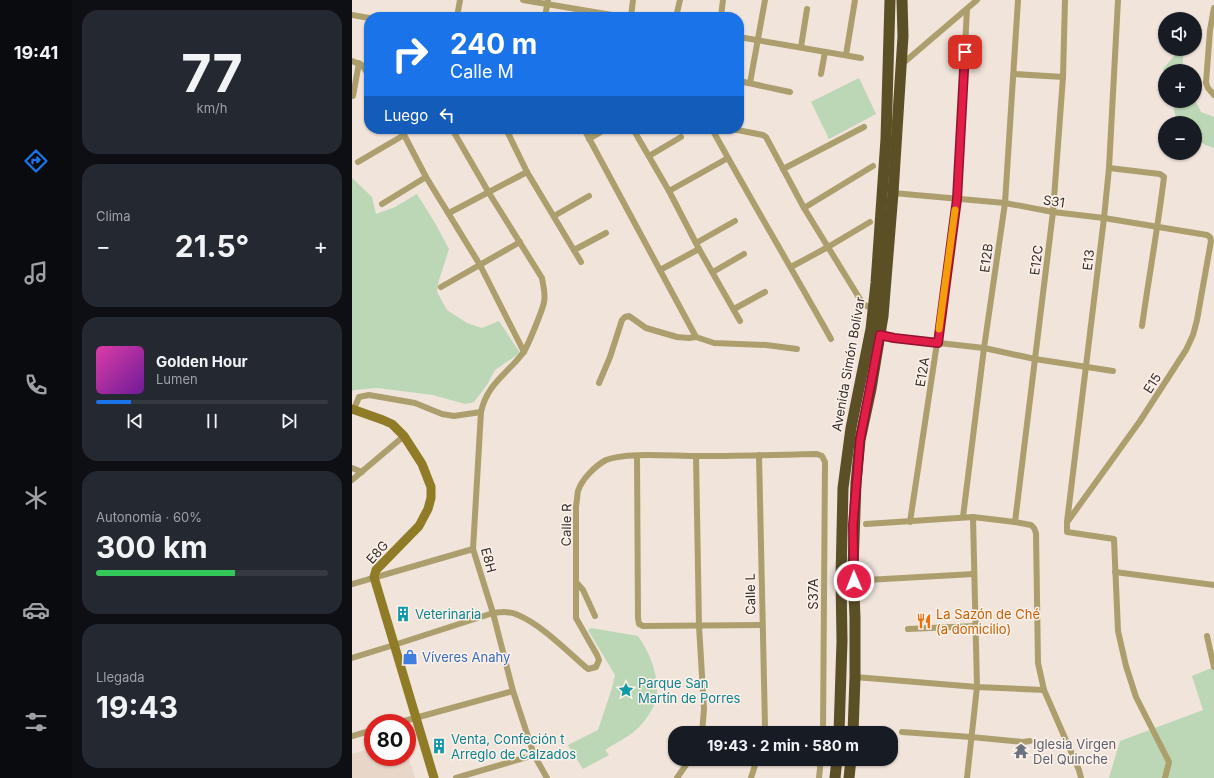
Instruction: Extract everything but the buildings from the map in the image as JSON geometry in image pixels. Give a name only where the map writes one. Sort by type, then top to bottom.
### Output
[{"type":"highway","name":"Avenida Simón Bolívar","points":[[839,726],[842,641],[841,578],[843,488],[851,428],[871,329],[873,309],[886,139],[890,0]]},
{"type":"highway","name":"Avenida Simón Bolívar","points":[[852,726],[855,677],[853,525],[860,440],[880,335],[890,242],[901,65],[902,0]]},
{"type":"highway","points":[[835,778],[836,766]]},
{"type":"highway","points":[[849,778],[850,766]]},
{"type":"street","points":[[458,12],[460,0]]},
{"type":"street","points":[[523,0],[548,2],[599,12]]},
{"type":"street","points":[[632,12],[633,0]]},
{"type":"street","points":[[677,12],[680,0]]},
{"type":"street","points":[[722,12],[723,0]]},
{"type":"street","points":[[750,83],[765,0]]},
{"type":"street","points":[[846,55],[855,0]]},
{"type":"street","points":[[901,65],[977,0]]},
{"type":"street","name":"E12B","points":[[963,517],[984,348],[1005,203],[1018,0]]},
{"type":"street","name":"E12C","points":[[1015,522],[1053,212],[1063,76],[1066,0]]},
{"type":"street","name":"E13","points":[[1067,522],[1109,168],[1118,0]]},
{"type":"street","points":[[546,12],[548,2]]},
{"type":"street","points":[[801,47],[808,8]]},
{"type":"street","points":[[1214,8],[1210,30],[1206,83],[1214,96]]},
{"type":"street","name":"E12A","points":[[910,522],[938,343],[957,199],[967,9]]},
{"type":"street","points":[[352,15],[364,17]]},
{"type":"street","points":[[744,38],[862,58]]},
{"type":"street","points":[[822,74],[825,52]]},
{"type":"street","points":[[357,63],[364,71]]},
{"type":"street","points":[[353,96],[357,63]]},
{"type":"street","points":[[1014,74],[1063,76]]},
{"type":"street","points":[[744,82],[790,92]]},
{"type":"street","points":[[784,169],[864,127]]},
{"type":"street","points":[[744,131],[766,137],[804,208],[862,304],[873,309]]},
{"type":"street","points":[[358,162],[399,134]]},
{"type":"street","points":[[403,134],[426,177],[480,265],[524,352]]},
{"type":"street","points":[[455,134],[489,193],[542,278],[544,302],[524,352]]},
{"type":"street","points":[[508,134],[527,172],[582,262]]},
{"type":"street","points":[[586,134],[696,337]]},
{"type":"street","points":[[589,139],[598,134]]},
{"type":"street","points":[[636,134],[740,321]]},
{"type":"street","points":[[715,134],[831,339]]},
{"type":"street","points":[[649,156],[681,137]]},
{"type":"street","points":[[669,191],[728,158]]},
{"type":"street","points":[[804,208],[874,166]]},
{"type":"street","points":[[1109,168],[1160,174],[1164,177],[1158,227],[1142,326]]},
{"type":"street","points":[[449,213],[527,172]]},
{"type":"street","points":[[382,204],[426,177]]},
{"type":"street","name":"S31","points":[[893,193],[1005,203],[1053,212],[1104,218],[1207,234],[1210,237]]},
{"type":"street","points":[[554,216],[589,196]]},
{"type":"street","points":[[660,270],[735,222]]},
{"type":"street","points":[[791,267],[870,222]]},
{"type":"street","points":[[574,250],[606,233]]},
{"type":"street","name":"E15","points":[[1067,522],[1140,421],[1186,350],[1193,335],[1197,320],[1211,241],[1210,237]]},
{"type":"street","points":[[441,287],[520,242]]},
{"type":"street","points":[[713,272],[744,254]]},
{"type":"street","points":[[734,309],[765,292]]},
{"type":"street","points":[[600,383],[622,320],[625,316],[628,316],[646,328],[677,337],[696,337],[714,343],[766,345],[797,349]]},
{"type":"street","points":[[880,335],[894,338],[984,348],[1035,359],[1113,371]]},
{"type":"street","name":"E8H","points":[[524,352],[489,390],[481,412],[473,549],[493,613],[513,691],[534,755],[547,778]]},
{"type":"street","points":[[353,409],[359,397],[369,395],[415,403],[442,414],[454,416],[481,412]]},
{"type":"street","name":"E8G","points":[[353,409],[392,424],[404,436],[422,464],[431,487],[431,498],[428,509],[419,526],[376,570],[374,578],[415,714]]},
{"type":"street","points":[[352,480],[404,436]]},
{"type":"street","name":"Calle R","points":[[493,613],[505,611],[518,615],[551,637],[588,669],[592,669],[596,667],[599,660],[576,618],[576,506],[579,490],[588,474],[598,465],[607,460],[620,457],[817,454],[822,456]]},
{"type":"street","name":"Calle L","points":[[759,455],[765,726]]},
{"type":"street","points":[[637,456],[639,624],[643,626],[762,625]]},
{"type":"street","points":[[696,456],[699,626],[704,709],[703,726]]},
{"type":"street","name":"S37A","points":[[822,456],[825,462],[823,726]]},
{"type":"street","points":[[352,468],[362,472]]},
{"type":"street","points":[[866,524],[973,517],[1015,522],[1031,525],[1034,528],[1036,533],[1038,663],[1044,690],[1079,770],[1081,778]]},
{"type":"street","points":[[967,778],[977,687],[973,517]]},
{"type":"street","points":[[1067,522],[1067,532],[1114,539],[1118,632],[1126,666],[1136,697],[1169,762],[1166,778]]},
{"type":"street","points":[[352,584],[473,549]]},
{"type":"street","points":[[1115,572],[1214,586]]},
{"type":"street","points":[[866,580],[974,574]]},
{"type":"street","points":[[576,582],[583,590],[595,616]]},
{"type":"street","points":[[352,658],[493,613]]},
{"type":"street","points":[[908,629],[975,626]]},
{"type":"street","points":[[1207,636],[1214,667]]},
{"type":"street","points":[[855,677],[977,687],[1044,690]]},
{"type":"street","points":[[416,717],[513,691]]},
{"type":"street","name":"E8G","points":[[416,717],[434,778]]},
{"type":"street","points":[[902,732],[1022,742],[1030,741]]},
{"type":"street","points":[[352,736],[364,733]]},
{"type":"street","points":[[456,778],[534,755]]},
{"type":"street","points":[[677,778],[685,766]]},
{"type":"street","points":[[752,776],[755,766]]},
{"type":"street","points":[[819,778],[820,766]]},
{"type":"shaded area","points":[[364,751],[364,766],[411,766],[415,778],[352,778],[352,754]]},
{"type":"green space","points":[[1174,56],[1183,56],[1183,64],[1167,64]]},
{"type":"green space","points":[[859,78],[876,114],[829,139],[811,102]]},
{"type":"green space","points":[[1174,108],[1199,108],[1201,112],[1214,117],[1214,148],[1202,142],[1202,116],[1176,116]]},
{"type":"green space","points":[[352,178],[372,197],[376,214],[395,207],[417,194],[449,249],[439,280],[437,292],[447,310],[467,323],[482,328],[499,321],[520,353],[495,370],[487,385],[474,402],[465,404],[433,395],[377,388],[352,391]]},
{"type":"green space","points":[[591,628],[638,636],[646,649],[655,671],[657,694],[655,703],[639,727],[629,736],[605,750],[609,755],[583,769],[568,745],[598,730],[615,675],[588,630]]},
{"type":"green space","points":[[1214,667],[1214,778],[1109,778],[1120,741],[1203,710],[1192,676]]},
{"type":"slow traffic","points":[[939,329],[955,210]]},
{"type":"place","name":"Veterinaria","points":[[403,614]]},
{"type":"place","name":"La Sazón de Ché (a domicilio)","points":[[924,621]]},
{"type":"place","name":"Víveres Anahy","points":[[410,657]]},
{"type":"place","name":"Parque San Martín de Porres","points":[[626,690]]},
{"type":"place","name":"Venta, Confeción t Arreglo de Calzados","points":[[439,746]]},
{"type":"place","name":"Iglesia Virgen Del Quinche","points":[[1021,751]]},
{"type":"route","points":[[854,581],[853,525],[860,440],[871,389],[880,335],[938,343],[957,199],[965,52]]}]
